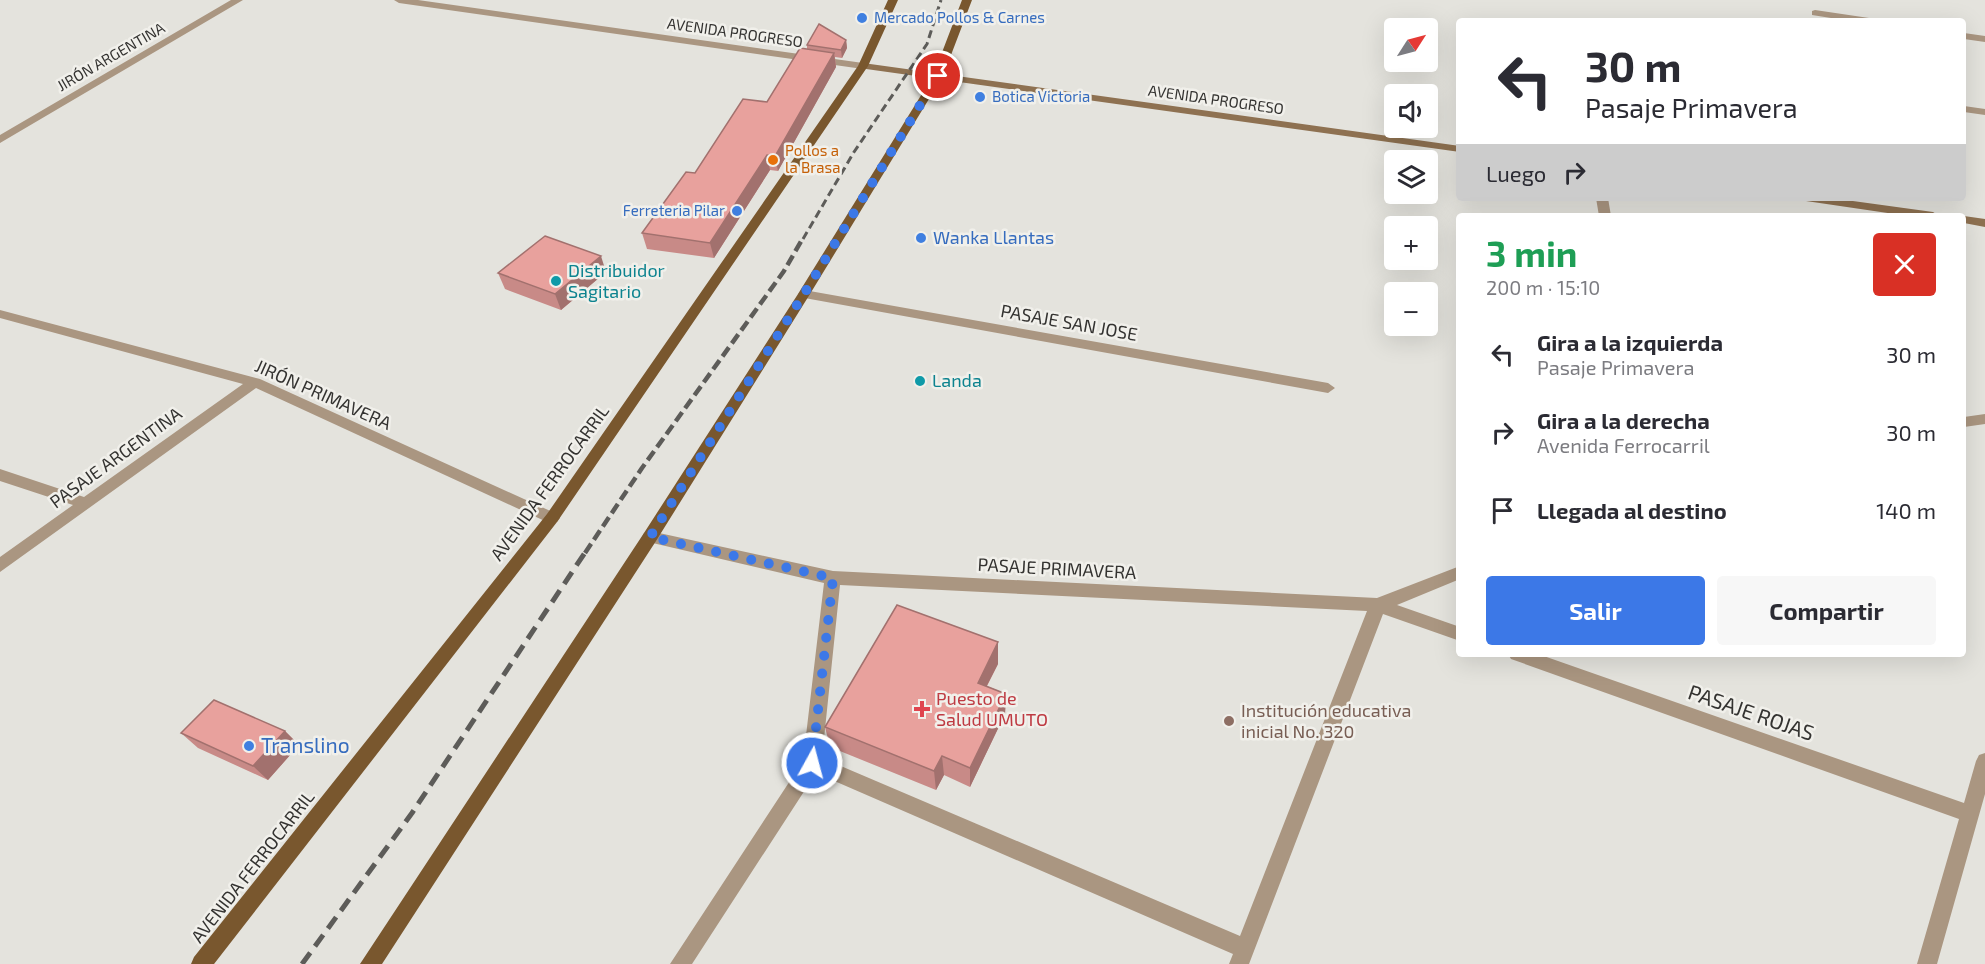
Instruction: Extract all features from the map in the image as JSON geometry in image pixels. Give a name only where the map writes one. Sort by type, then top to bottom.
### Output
[{"type":"main road","name":"AVENIDA FERROCARRIL","points":[[201,964],[552,518],[862,66],[893,0]]},
{"type":"main road","points":[[370,964],[650,537],[804,294],[938,76],[967,0]]},
{"type":"street","name":"JIRÓN ARGENTINA","points":[[0,140],[238,0]]},
{"type":"street","name":"AVENIDA PROGRESO","points":[[399,0],[1456,148]]},
{"type":"street","points":[[1815,13],[1849,18]]},
{"type":"street","points":[[1966,36],[1985,39]]},
{"type":"street","points":[[1966,109],[1985,112]]},
{"type":"street","points":[[1827,201],[1912,213]]},
{"type":"street","points":[[1966,220],[1985,223]]},
{"type":"street","name":"PASAJE SAN JOSE","points":[[804,294],[1328,388]]},
{"type":"street","name":"JIRÓN PRIMAVERA","points":[[0,314],[255,382],[552,518]]},
{"type":"street","name":"PASAJE ARGENTINA","points":[[0,566],[255,382]]},
{"type":"street","points":[[1966,422],[1985,419]]},
{"type":"street","points":[[0,475],[87,504]]},
{"type":"street","name":"PASAJE PRIMAVERA","points":[[650,537],[833,578],[1378,605],[1456,574]]},
{"type":"street","points":[[680,964],[812,763],[833,578]]},
{"type":"street","points":[[812,763],[1242,956],[1378,605],[1456,633]]},
{"type":"street","name":"PASAJE ROJAS","points":[[1525,657],[1970,814]]},
{"type":"street","points":[[1927,964],[1985,761]]},
{"type":"building","points":[[819,24],[846,40],[841,50],[807,45]]},
{"type":"building","points":[[800,48],[834,53],[775,156],[767,155],[710,243],[642,233],[686,172],[695,173],[743,99],[767,102]]},
{"type":"building","points":[[545,236],[601,256],[555,294],[498,273]]},
{"type":"building","name":"Puesto de Salud UMUTO","points":[[897,605],[998,642],[978,683],[1006,694],[970,768],[942,756],[934,771],[825,727]]},
{"type":"building","points":[[214,700],[285,731],[253,766],[181,733]]},
{"type":"railway","points":[[803,239],[854,152],[927,44],[941,0]]},
{"type":"railway","points":[[585,553],[642,468],[784,271],[803,238]]},
{"type":"railway","points":[[302,964],[412,813],[586,551]]},
{"type":"place","name":"Mercado Pollos & Carnes","points":[[862,18]]},
{"type":"place","name":"Botica Victoria","points":[[980,97]]},
{"type":"place","name":"Pollos a la Brasa","points":[[773,160]]},
{"type":"place","name":"Ferreteria Pilar","points":[[737,211]]},
{"type":"place","name":"Wanka Llantas","points":[[921,238]]},
{"type":"place","name":"Distribuidor Sagitario","points":[[556,281]]},
{"type":"place","name":"Landa","points":[[920,381]]},
{"type":"place","name":"Puesto de Salud UMUTO","points":[[922,709]]},
{"type":"place","name":"Institución educativa inicial No. 320","points":[[1229,721]]},
{"type":"place","name":"Translino","points":[[249,746]]},
{"type":"route","points":[[812,763],[833,578],[650,537],[804,294],[938,76]]}]
